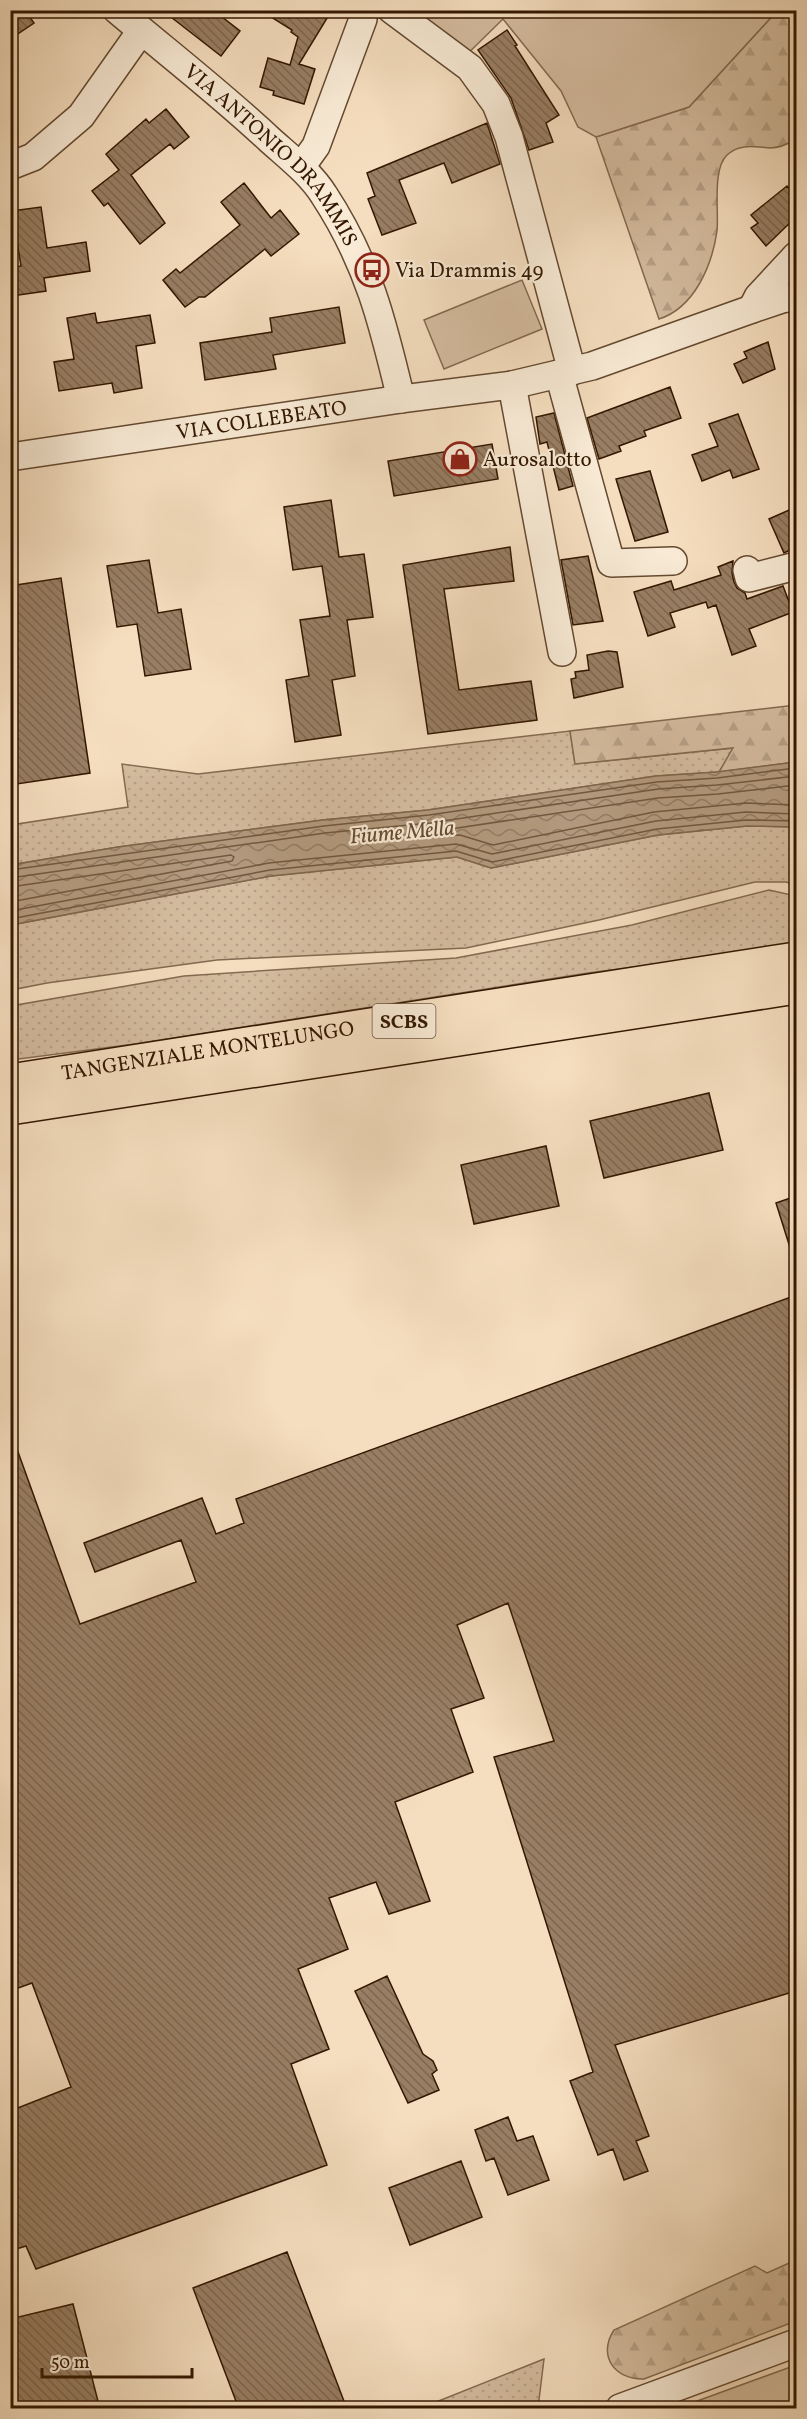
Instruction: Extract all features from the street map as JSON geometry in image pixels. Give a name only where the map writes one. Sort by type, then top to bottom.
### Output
[{"type":"highway","name":"TANGENZIALE MONTELUNGO","points":[[10,1081],[796,959]]},
{"type":"highway","name":"TANGENZIALE MONTELUNGO","points":[[10,1108],[796,987]]},
{"type":"street","name":"VIA ANTONIO DRAMMIS","points":[[117,10],[244,115],[301,167],[323,193],[347,234],[370,282],[383,324],[400,399]]},
{"type":"street","points":[[301,167],[316,146],[363,19],[362,10]]},
{"type":"street","points":[[392,10],[470,68],[496,104],[509,137],[542,262],[611,563],[673,561]]},
{"type":"street","points":[[10,166],[33,157],[81,116],[141,31]]},
{"type":"street","points":[[752,309],[758,297],[796,256]]},
{"type":"street","name":"VIA COLLEBEATO","points":[[10,457],[400,399],[512,385],[614,359],[752,309],[793,299]]},
{"type":"street","points":[[512,385],[562,652]]},
{"type":"street","points":[[747,570],[750,578],[796,566]]},
{"type":"street","points":[[620,2409],[796,2343]]},
{"type":"green space","points":[[390,11],[777,11],[689,107],[596,137],[578,127],[561,91],[503,19],[454,67]]},
{"type":"green space","points":[[777,11],[796,11],[796,139],[777,147],[742,147],[727,155],[719,170],[717,231],[706,271],[682,306],[659,319],[596,137],[689,107]]},
{"type":"green space","points":[[522,280],[542,329],[444,369],[424,320]]},
{"type":"green space","points":[[796,705],[796,762],[719,772],[733,748],[575,764],[570,731]]},
{"type":"green space","points":[[570,731],[575,764],[734,748],[719,772],[656,776],[428,810],[323,820],[118,847],[11,865],[11,825],[128,807],[122,764],[198,774]]},
{"type":"green space","points":[[747,826],[796,827],[796,885],[786,882],[755,882],[599,920],[466,948],[217,960],[11,990],[11,925],[271,876],[457,857],[491,868],[658,835]]},
{"type":"green space","points":[[769,890],[796,896],[796,946],[588,973],[135,1044],[11,1060],[11,1006],[184,976],[456,958],[632,925]]},
{"type":"green space","points":[[796,2260],[796,2321],[644,2379],[625,2375],[612,2365],[607,2349],[614,2330],[755,2266],[767,2273]]},
{"type":"green space","points":[[544,2359],[538,2408],[421,2408]]},
{"type":"green space","points":[[796,2365],[796,2408],[678,2408]]},
{"type":"water","name":"Fiume Mella","points":[[796,762],[796,827],[747,826],[658,835],[491,868],[457,857],[271,876],[11,925],[11,865],[118,847],[323,820],[428,810],[656,776],[716,772]]},
{"type":"building","points":[[10,10],[25,10],[34,23],[10,39]]},
{"type":"building","points":[[162,10],[213,10],[240,31],[221,56]]},
{"type":"building","points":[[260,10],[332,10],[299,64],[315,69],[304,104],[273,95],[274,91],[260,87],[268,58],[290,65],[298,37],[291,32],[292,30]]},
{"type":"building","points":[[507,30],[559,115],[546,123],[553,142],[529,150],[511,98],[478,50]]},
{"type":"building","points":[[166,109],[189,137],[174,149],[170,144],[131,175],[165,223],[140,244],[108,203],[104,206],[92,191],[119,170],[106,154],[146,119],[149,123]]},
{"type":"building","points":[[487,123],[500,164],[452,183],[444,163],[399,180],[416,223],[382,235],[368,199],[375,196],[367,173]]},
{"type":"building","points":[[244,183],[271,218],[280,210],[299,234],[271,256],[265,249],[205,297],[199,297],[185,307],[163,280],[176,269],[180,273],[240,225],[221,202]]},
{"type":"building","points":[[787,186],[796,197],[796,217],[766,246],[751,228],[758,223],[751,215]]},
{"type":"building","points":[[41,207],[47,248],[86,242],[90,271],[44,278],[46,291],[12,296],[10,268],[21,266],[12,211]]},
{"type":"building","points":[[339,307],[345,343],[273,355],[276,369],[205,380],[200,343],[272,332],[270,318]]},
{"type":"building","points":[[95,313],[97,323],[150,315],[155,343],[136,346],[142,388],[114,393],[112,383],[59,391],[54,362],[74,359],[67,318]]},
{"type":"building","points":[[768,342],[775,369],[743,383],[734,364],[747,358],[744,352]]},
{"type":"building","points":[[670,387],[681,418],[644,431],[646,436],[619,446],[621,451],[599,459],[587,418]]},
{"type":"building","points":[[554,413],[573,486],[559,490],[547,442],[540,444],[536,417]]},
{"type":"building","points":[[738,414],[759,469],[733,478],[730,470],[702,481],[692,455],[718,446],[709,424]]},
{"type":"building","points":[[492,444],[498,479],[394,496],[388,461]]},
{"type":"building","points":[[650,471],[668,532],[635,541],[616,479]]},
{"type":"building","points":[[331,500],[339,557],[364,554],[373,617],[347,620],[355,676],[332,680],[341,735],[295,742],[286,680],[309,676],[300,620],[330,616],[322,566],[293,570],[284,507]]},
{"type":"building","points":[[796,507],[796,547],[784,553],[769,519]]},
{"type":"building","points":[[510,547],[514,581],[444,589],[459,690],[531,681],[537,720],[428,734],[403,565]]},
{"type":"building","points":[[588,556],[603,621],[573,625],[561,560]]},
{"type":"building","points":[[149,560],[158,613],[181,609],[191,669],[145,676],[137,624],[117,627],[107,566]]},
{"type":"building","points":[[733,561],[734,582],[737,588],[745,593],[747,599],[783,586],[793,612],[749,629],[756,646],[732,655],[716,605],[708,608],[706,602],[670,613],[675,627],[648,636],[634,592],[671,581],[674,590],[721,575],[718,567]]},
{"type":"building","points":[[61,578],[90,773],[10,785],[10,586]]},
{"type":"building","points":[[608,651],[617,652],[623,687],[574,698],[571,679],[576,678],[575,672],[589,670],[587,655]]},
{"type":"building","points":[[709,1093],[723,1150],[604,1178],[590,1121]]},
{"type":"building","points":[[546,1146],[559,1206],[474,1224],[461,1165]]},
{"type":"building","points":[[796,1196],[796,1256],[793,1257],[776,1203]]},
{"type":"building","points":[[791,1297],[796,1313],[796,1991],[615,2045],[649,2136],[636,2141],[648,2171],[624,2180],[613,2149],[598,2155],[570,2081],[593,2072],[494,1757],[554,1741],[508,1603],[457,1625],[484,1698],[451,1709],[473,1772],[395,1802],[430,1901],[389,1914],[376,1882],[329,1898],[348,1949],[298,1969],[329,2049],[291,2064],[327,2165],[36,2269],[26,2246],[10,2251],[10,2111],[71,2087],[32,1983],[10,1991],[10,1438],[13,1438],[80,1624],[196,1582],[181,1540],[95,1572],[84,1543],[202,1498],[216,1534],[244,1523],[236,1499]]},
{"type":"building","points":[[387,1976],[423,2054],[433,2061],[437,2070],[432,2074],[439,2090],[408,2103],[355,1991]]},
{"type":"building","points":[[508,2117],[517,2141],[533,2136],[549,2180],[508,2195],[494,2158],[486,2161],[475,2130]]},
{"type":"building","points":[[461,2161],[482,2217],[410,2245],[389,2188]]},
{"type":"building","points":[[287,2252],[347,2409],[239,2409],[193,2288]]},
{"type":"building","points":[[73,2304],[100,2409],[10,2409],[10,2319]]},
{"type":"place","name":"Via Drammis 49","points":[[372,270]]},
{"type":"place","name":"Aurosalotto","points":[[460,459]]}]
